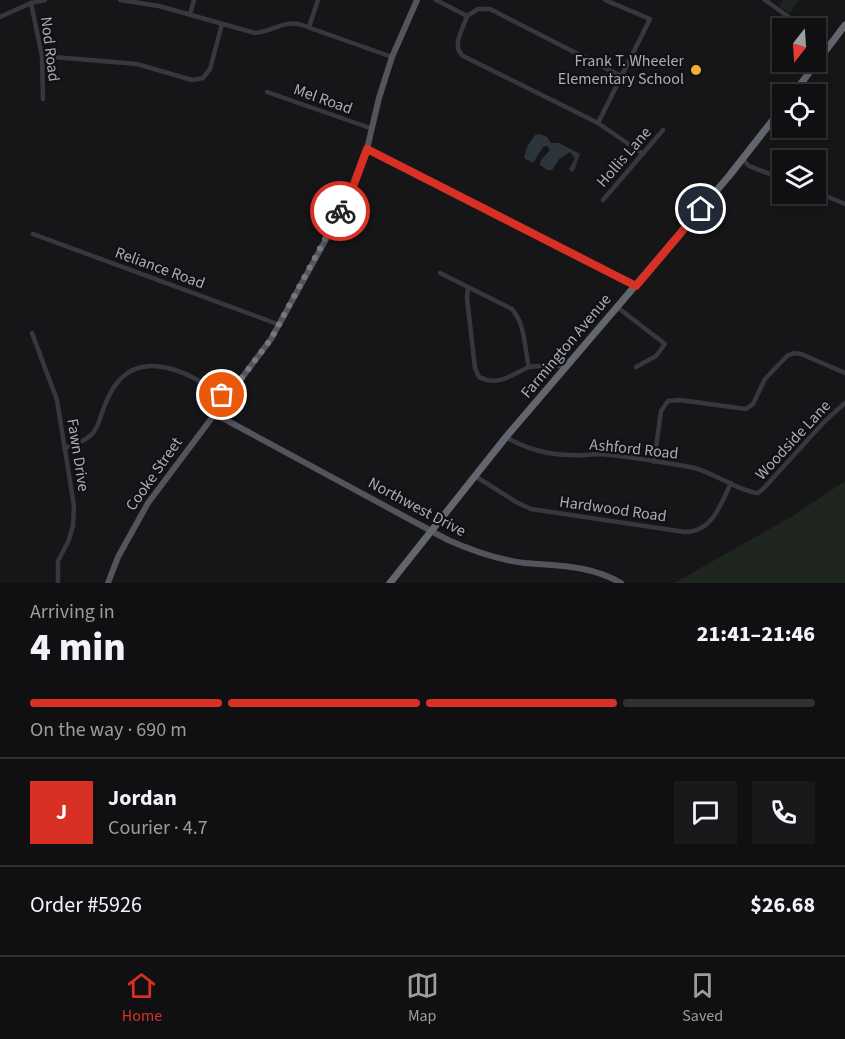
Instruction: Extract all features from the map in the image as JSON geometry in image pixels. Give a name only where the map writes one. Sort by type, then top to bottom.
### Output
[{"type":"highway","points":[[801,84],[845,25]]},
{"type":"highway","name":"Farmington Avenue","points":[[390,583],[506,437],[743,160],[772,122]]},
{"type":"main road","name":"Cooke Street","points":[[108,583],[126,541],[148,503],[258,357],[279,325],[349,194],[367,149],[370,128],[392,57],[417,0]]},
{"type":"main road","name":"Northwest Drive","points":[[215,414],[456,544],[491,556],[524,563],[584,568],[621,583]]},
{"type":"street","points":[[0,17],[31,3],[45,0]]},
{"type":"street","points":[[120,0],[133,0],[259,33],[293,23],[392,57]]},
{"type":"street","points":[[190,14],[194,0]]},
{"type":"street","points":[[309,27],[318,0]]},
{"type":"street","points":[[436,0],[468,16]]},
{"type":"street","points":[[598,123],[650,19],[605,0]]},
{"type":"street","points":[[765,0],[790,18]]},
{"type":"street","name":"Nod Road","points":[[31,3],[42,56],[44,99]]},
{"type":"street","points":[[621,76],[490,9],[478,9],[468,16],[457,44],[459,52],[464,56],[598,123],[643,154]]},
{"type":"street","points":[[42,56],[136,64],[192,80],[203,78],[210,69],[222,24]]},
{"type":"street","name":"Mel Road","points":[[267,92],[370,128]]},
{"type":"street","name":"Hollis Lane","points":[[603,200],[663,130]]},
{"type":"street","points":[[367,149],[636,286]]},
{"type":"street","points":[[743,160],[749,166],[772,175]]},
{"type":"street","points":[[826,196],[845,204]]},
{"type":"street","name":"Reliance Road","points":[[33,234],[279,325]]},
{"type":"street","points":[[441,273],[512,309],[519,318],[529,367]]},
{"type":"street","points":[[468,287],[472,345],[475,368],[479,377],[489,382],[500,381],[529,367],[549,365],[566,367]]},
{"type":"street","points":[[617,307],[665,344],[656,356],[636,367]]},
{"type":"street","name":"Fawn Drive","points":[[32,333],[57,400],[74,506],[73,526],[58,561],[58,583]]},
{"type":"street","points":[[654,462],[661,411],[669,401],[680,400],[746,409],[753,404],[765,379],[787,356],[794,353],[845,373]]},
{"type":"street","points":[[64,448],[84,442],[94,433],[111,392],[132,370],[154,365],[194,377],[226,399]]},
{"type":"street","name":"Woodside Lane","points":[[758,493],[825,421],[845,403]]},
{"type":"street","name":"Ashford Road","points":[[506,437],[522,446],[555,454],[573,456],[598,454],[699,469],[758,493]]},
{"type":"street","name":"Hardwood Road","points":[[475,476],[523,506],[539,511],[685,532],[701,529],[710,522],[731,483]]},
{"type":"shaded area","points":[[783,0],[799,0],[790,13],[779,6]]},
{"type":"shaded area","points":[[540,134],[547,137],[551,143],[559,143],[580,154],[574,171],[569,169],[575,159],[570,152],[559,159],[552,170],[547,170],[540,165],[541,160],[550,150],[547,146],[543,147],[533,163],[524,158],[527,147],[535,135]]},
{"type":"shaded area","points":[[845,481],[845,583],[674,583],[791,517]]},
{"type":"way so far","points":[[222,395],[226,399],[271,339],[340,211]]},
{"type":"place","name":"Frank T. Wheeler Elementary School","points":[[696,70]]},
{"type":"route","points":[[340,211],[354,184],[367,149],[636,286],[701,209]]}]
